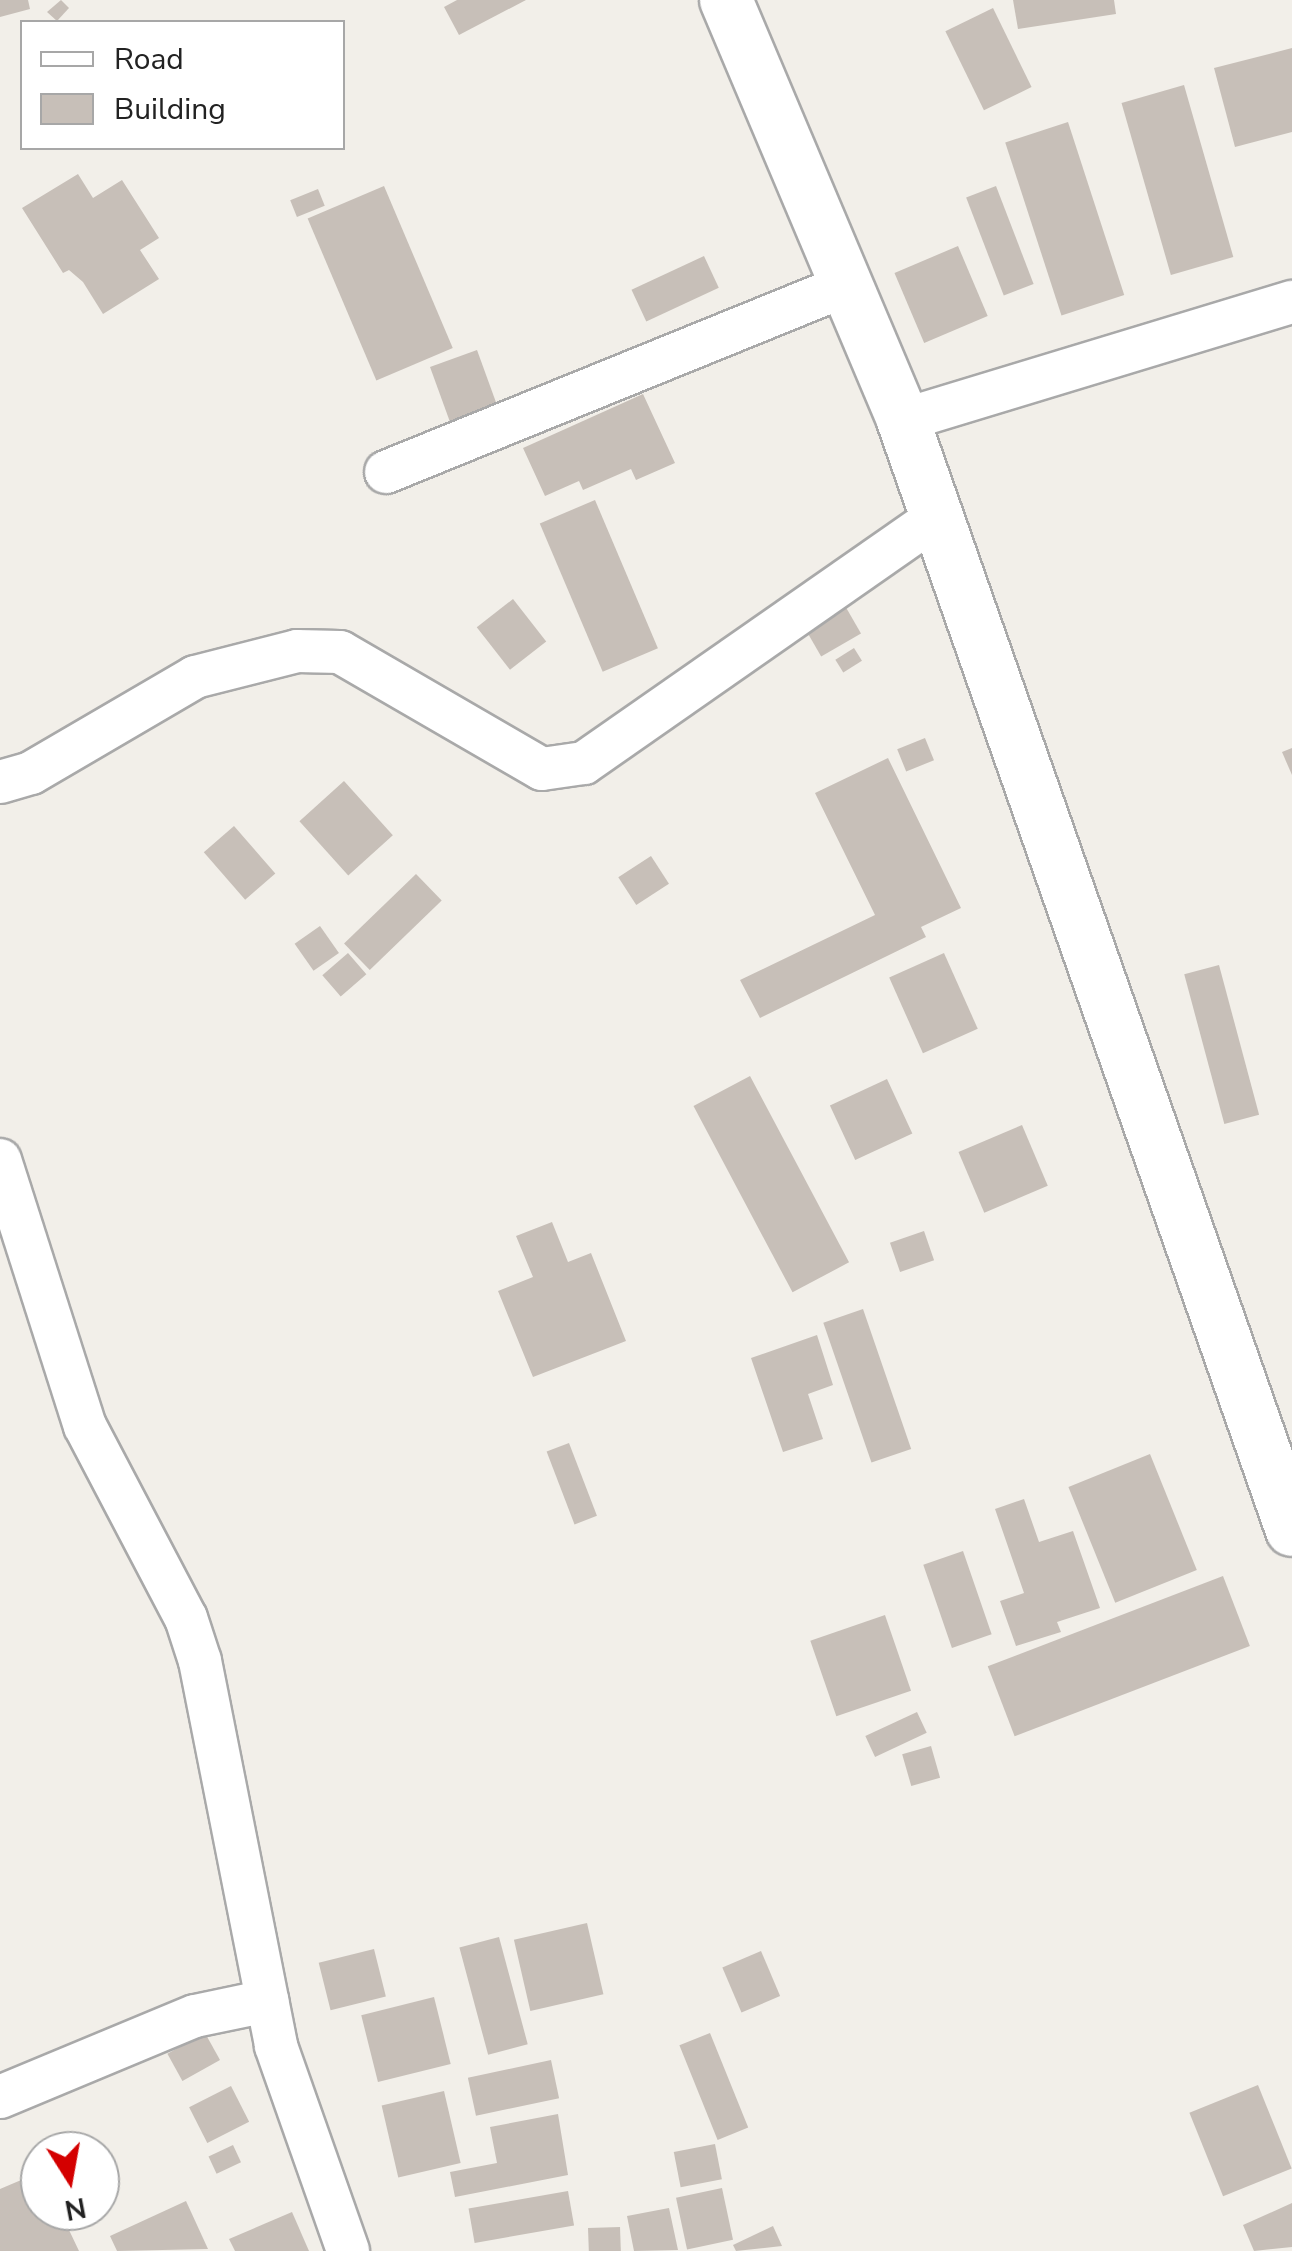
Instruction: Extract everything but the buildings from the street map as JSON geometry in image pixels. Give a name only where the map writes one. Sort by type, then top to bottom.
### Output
[{"type":"street","points":[[726,0],[903,420],[1292,1530]]},
{"type":"street","points":[[386,472],[846,286]]},
{"type":"street","points":[[903,420],[1292,302]]},
{"type":"street","points":[[0,782],[31,773],[195,676],[297,651],[340,652],[542,769],[584,763],[935,518]]},
{"type":"street","points":[[0,1160],[84,1426],[186,1618],[200,1662],[276,2046],[348,2251]]},
{"type":"street","points":[[0,2097],[196,2016],[267,2001]]}]
